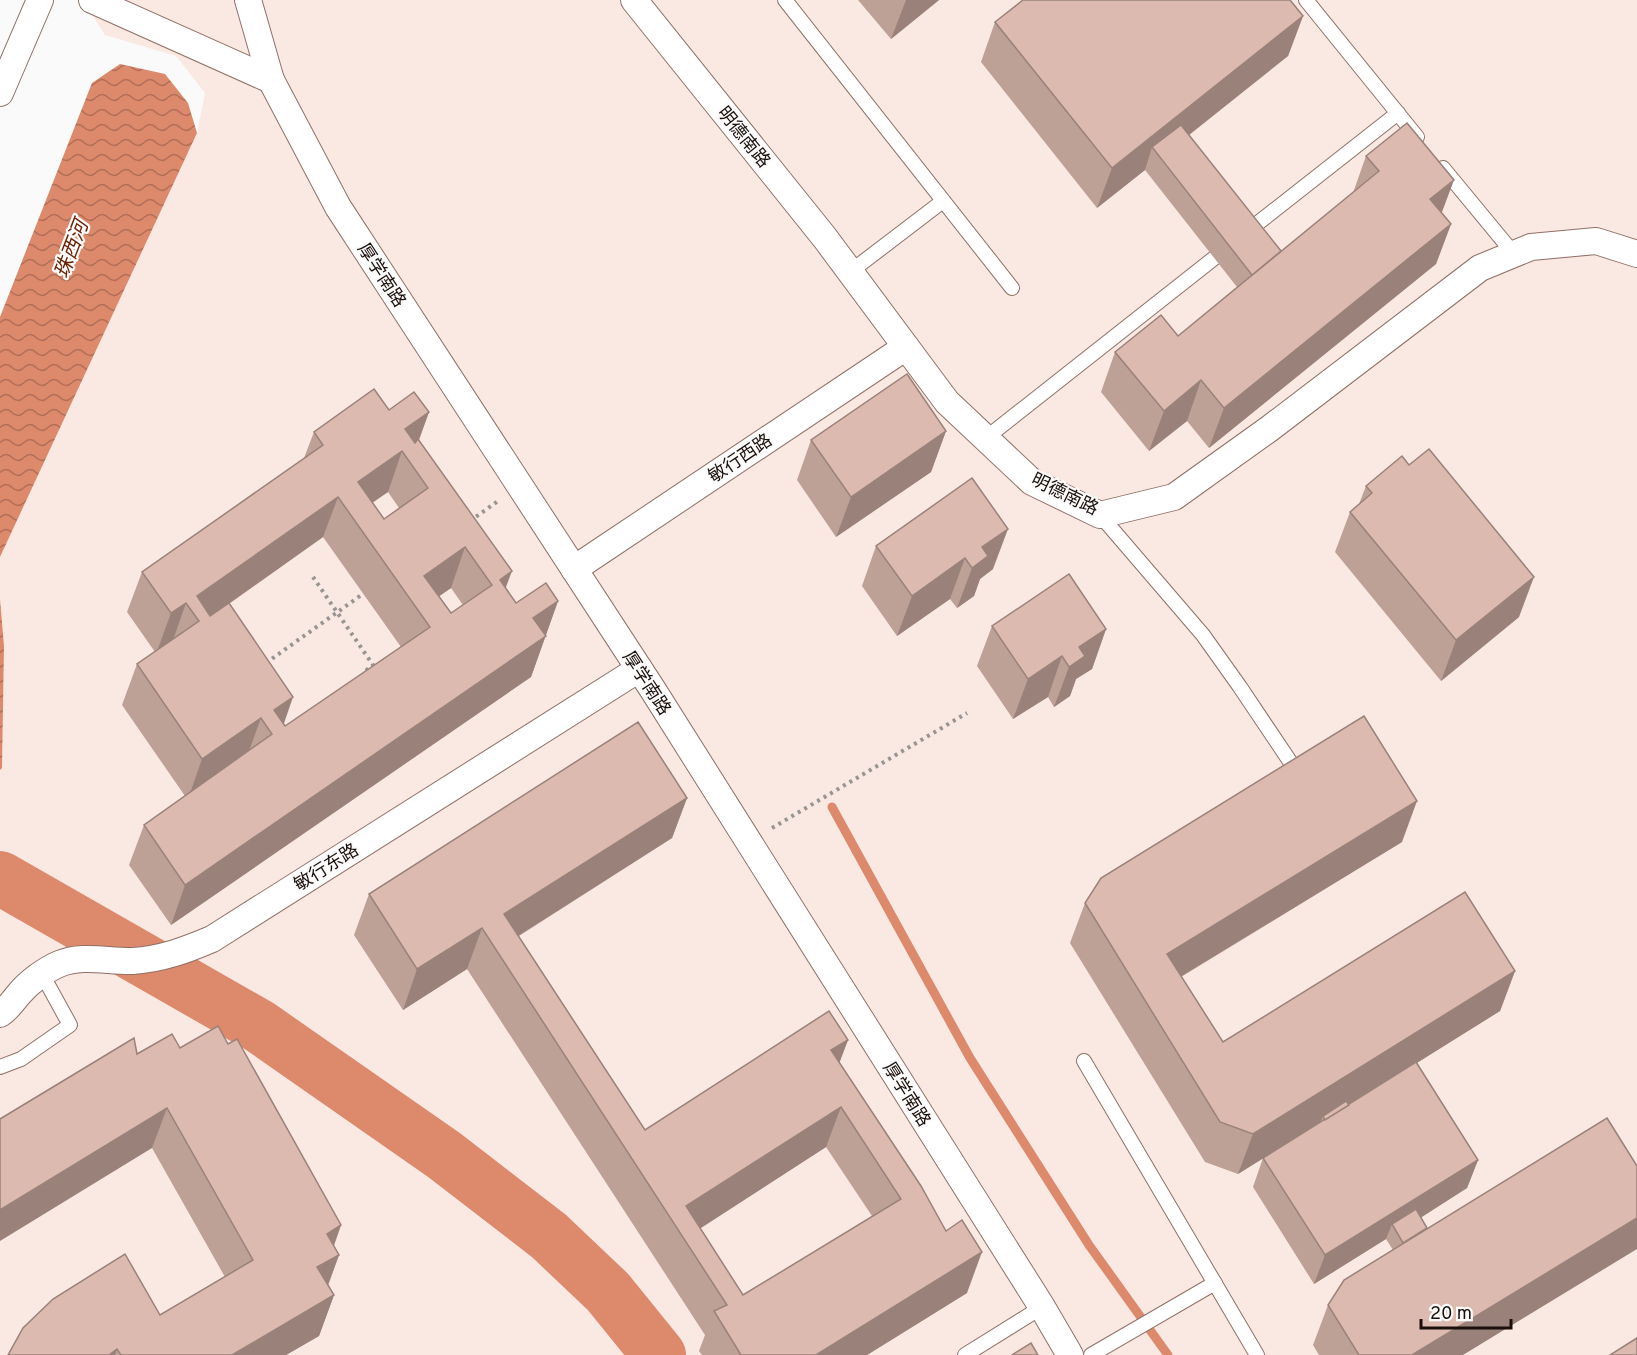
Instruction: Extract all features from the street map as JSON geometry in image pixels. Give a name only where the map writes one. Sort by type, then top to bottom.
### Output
[{"type":"street","points":[[0,93],[40,0]]},
{"type":"street","points":[[92,0],[272,80]]},
{"type":"street","name":"厚学南路","points":[[248,0],[272,80],[338,207],[639,669],[1042,1307],[1070,1355]]},
{"type":"street","name":"明德南路","points":[[634,0],[850,272],[947,402],[1032,482],[1100,515],[1174,497],[1269,429],[1480,268],[1531,247],[1596,241],[1637,254]]},
{"type":"street","name":"敏行西路","points":[[574,569],[906,347]]},
{"type":"street","name":"敏行东路","points":[[0,1014],[42,974],[60,963],[81,958],[130,961],[160,958],[212,939],[639,669]]},
{"type":"lane","points":[[785,0],[1012,288]]},
{"type":"lane","points":[[1306,0],[1514,254]]},
{"type":"lane","points":[[986,438],[1398,113]]},
{"type":"lane","points":[[850,272],[943,201]]},
{"type":"lane","points":[[1100,515],[1203,634],[1293,766]]},
{"type":"lane","points":[[0,1067],[21,1059],[70,1025],[42,974]]},
{"type":"lane","points":[[1084,1061],[1257,1355]]},
{"type":"lane","points":[[1091,1355],[1215,1283]]},
{"type":"lane","points":[[965,1355],[1042,1307]]},
{"type":"path","points":[[462,526],[520,486]]},
{"type":"path","points":[[313,577],[373,665],[364,672]]},
{"type":"path","points":[[257,669],[375,586]]},
{"type":"path","points":[[747,842],[967,713]]},
{"type":"shaded area","points":[[83,0],[1637,0],[1637,1355],[0,1355],[0,770],[2,767],[4,646],[0,599],[0,557],[197,133],[205,93],[176,56],[105,35]]},
{"type":"water","name":"珠西河","points":[[120,64],[165,74],[188,103],[197,133],[0,557],[0,317],[92,83]]},
{"type":"water","points":[[0,599],[4,646],[2,768],[0,770]]},
{"type":"building","points":[[1023,0],[1290,0],[1303,16],[1112,168],[995,22]]},
{"type":"building","points":[[1407,123],[1454,180],[1430,199],[1451,224],[1224,408],[1201,380],[1164,411],[1115,352],[1161,315],[1178,336],[1379,171],[1366,156]]},
{"type":"building","points":[[1181,125],[1281,251],[1252,275],[1152,147]]},
{"type":"building","points":[[907,374],[946,431],[851,497],[811,440]]},
{"type":"building","points":[[374,389],[389,410],[414,392],[429,412],[405,429],[415,443],[418,439],[512,571],[500,580],[516,603],[546,583],[558,601],[533,618],[546,636],[185,885],[144,825],[272,734],[261,718],[202,759],[137,664],[199,621],[186,603],[171,613],[142,572],[323,445],[314,432]],"holes":[[[402,451],[428,488],[384,519],[358,482]],[[338,497],[430,627],[285,726],[274,710],[293,697],[229,603],[210,616],[197,596]],[[465,547],[492,585],[451,613],[424,576]]]},
{"type":"building","points":[[1429,449],[1534,577],[1456,640],[1350,512],[1372,493],[1366,486],[1402,456],[1409,465]]},
{"type":"building","points":[[972,478],[1008,529],[982,547],[988,556],[972,568],[965,558],[912,596],[876,546]]},
{"type":"building","points":[[1069,574],[1106,629],[1079,647],[1085,656],[1069,667],[1062,656],[1028,679],[992,626]]},
{"type":"building","points":[[1364,716],[1417,801],[1167,954],[1223,1042],[1465,892],[1515,971],[1253,1134],[1220,1122],[1085,903],[1101,878]]},
{"type":"building","points":[[638,722],[687,798],[504,914],[645,1130],[829,1011],[848,1040],[831,1050],[921,1186],[946,1231],[962,1220],[982,1252],[816,1355],[741,1355],[714,1311],[727,1305],[482,928],[417,969],[369,894]],"holes":[[[841,1107],[901,1199],[743,1295],[686,1206]]]},
{"type":"building","points":[[218,1026],[228,1044],[237,1039],[341,1225],[327,1234],[339,1255],[317,1267],[334,1295],[232,1355],[121,1355],[117,1349],[109,1355],[8,1355],[23,1328],[53,1299],[125,1254],[160,1315],[253,1260],[167,1108],[0,1210],[0,1119],[134,1038],[137,1054],[172,1034],[180,1048]]},
{"type":"building","points":[[1416,1062],[1478,1160],[1325,1255],[1263,1158]]},
{"type":"building","points":[[1346,1101],[1349,1105],[1325,1120],[1323,1116]]},
{"type":"building","points":[[1607,1118],[1637,1166],[1637,1218],[1412,1355],[1359,1355],[1328,1305],[1344,1280]]},
{"type":"building","points":[[1416,1209],[1427,1228],[1403,1243],[1392,1224]]},
{"type":"building","points":[[1637,1338],[1637,1355],[1610,1355]]},
{"type":"building","points":[[1031,1343],[1038,1355],[1012,1355]]},
{"type":"waterway","points":[[832,807],[970,1058],[1089,1245],[1168,1355]]},
{"type":"waterway","points":[[0,878],[259,1026],[444,1155],[549,1236],[608,1292],[659,1355]]}]
